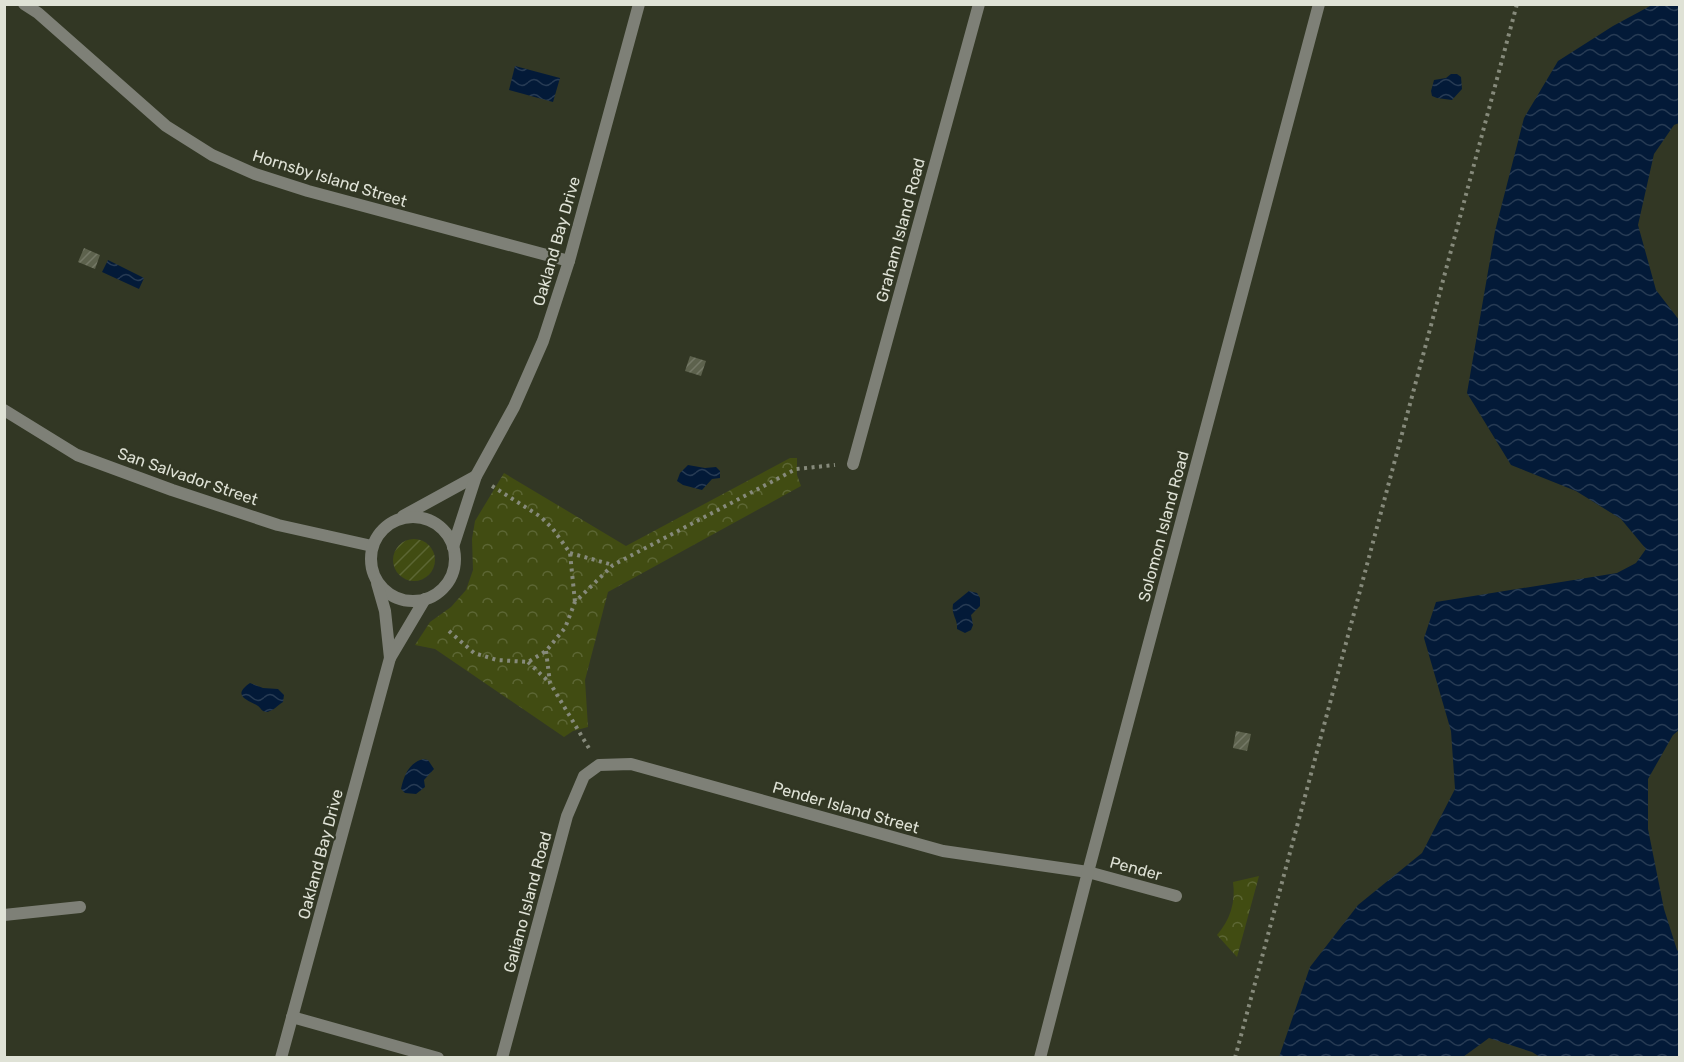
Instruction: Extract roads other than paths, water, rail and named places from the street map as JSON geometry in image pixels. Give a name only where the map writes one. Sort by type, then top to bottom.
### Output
[{"type":"street","name":"Hornsby Island Street","points":[[24,4],[38,13],[166,126],[212,155],[255,174],[308,191],[531,253],[569,261]]},
{"type":"street","name":"Oakland Bay Drive","points":[[281,1058],[390,658],[425,599],[437,593],[447,583],[453,569],[453,547],[476,476],[514,407],[538,350],[569,261],[639,4]]},
{"type":"street","name":"Graham Island Road","points":[[854,464],[979,4]]},
{"type":"street","name":"Solomon Island Road","points":[[1040,1058],[1319,4]]},
{"type":"street","name":"San Salvador Street","points":[[4,410],[77,455],[172,490],[278,525],[372,546]]},
{"type":"street","points":[[391,523],[476,476]]},
{"type":"street","points":[[372,546],[380,532],[391,523],[400,518],[415,517],[434,522],[445,532],[453,547]]},
{"type":"street","name":"Oakland Bay Drive","points":[[372,546],[371,567],[385,611],[390,658]]},
{"type":"street","points":[[377,580],[386,591],[398,598],[410,601],[425,599]]},
{"type":"street","name":"Pender Island Street","points":[[599,765],[631,764],[944,851],[1088,872]]},
{"type":"street","name":"Galiano Island Road","points":[[502,1058],[567,816],[584,776],[599,765]]},
{"type":"street","name":"Pender","points":[[1088,872],[1176,896]]},
{"type":"street","points":[[4,915],[80,907]]},
{"type":"street","points":[[292,1017],[438,1058]]},
{"type":"water","points":[[1652,5],[1680,5],[1679,123],[1674,125],[1654,154],[1638,225],[1656,290],[1679,320],[1679,730],[1673,735],[1648,779],[1648,829],[1664,909],[1679,952],[1679,1057],[1540,1057],[1532,1052],[1489,1038],[1463,1057],[1279,1057],[1310,967],[1358,905],[1422,853],[1455,789],[1451,731],[1424,638],[1436,602],[1617,573],[1636,563],[1646,549],[1621,519],[1576,491],[1511,465],[1467,393],[1495,231],[1524,118],[1558,61],[1613,26]]},
{"type":"water","points":[[515,66],[560,78],[553,102],[509,90]]},
{"type":"water","points":[[1451,74],[1461,77],[1462,89],[1452,100],[1432,96],[1434,80],[1446,78]]},
{"type":"water","points":[[108,260],[144,278],[139,289],[102,272]]},
{"type":"water","points":[[688,465],[716,467],[720,471],[720,478],[712,479],[702,490],[683,485],[677,481],[680,473]]},
{"type":"water","points":[[969,591],[977,593],[980,606],[971,615],[973,625],[971,630],[965,633],[957,629],[953,604]]},
{"type":"water","points":[[250,683],[263,688],[278,689],[284,695],[283,702],[270,711],[263,711],[243,697],[244,687]]},
{"type":"water","points":[[423,759],[428,760],[434,769],[424,780],[425,787],[416,794],[405,793],[401,789],[406,774],[414,763]]}]
